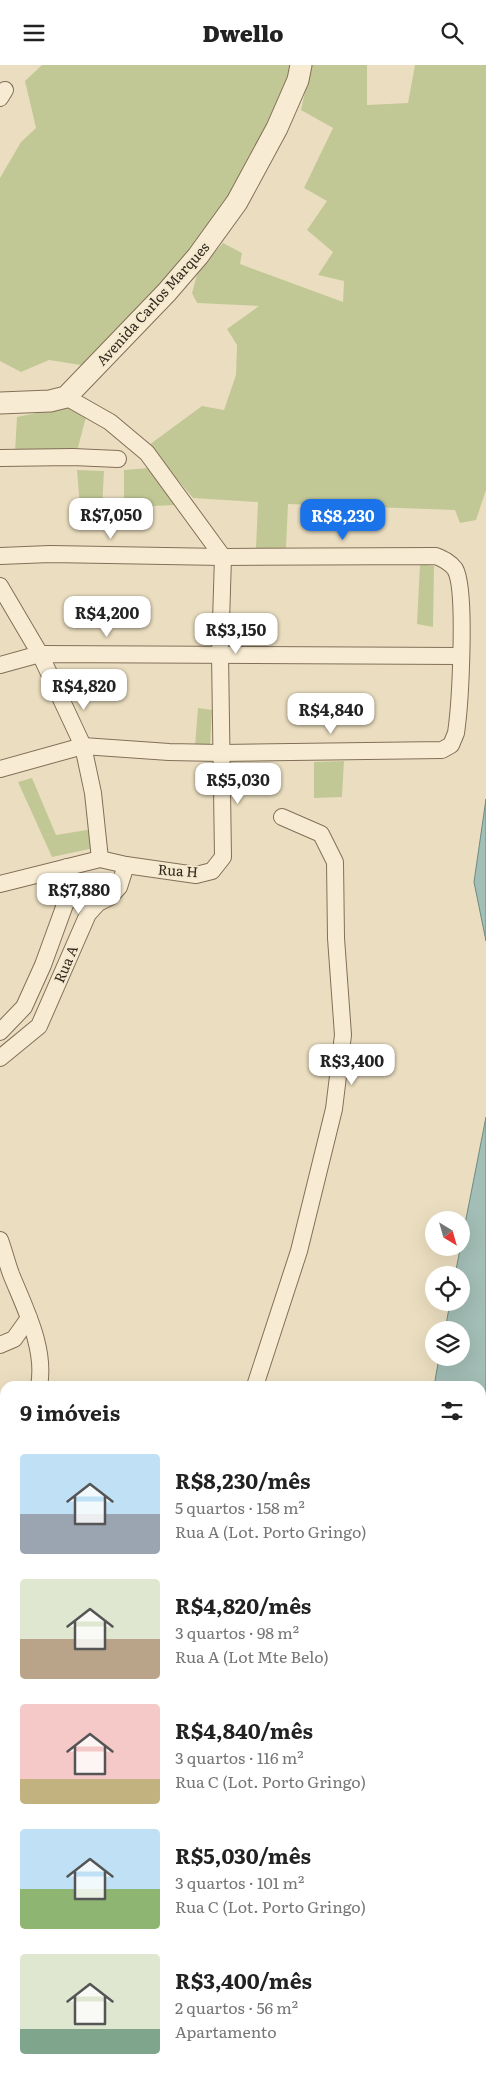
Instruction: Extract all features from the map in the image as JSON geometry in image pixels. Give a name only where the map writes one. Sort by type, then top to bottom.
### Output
[{"type":"street","name":"Avenida Carlos Marques","points":[[66,397],[198,256],[237,202],[277,128],[295,87],[301,65]]},
{"type":"street","points":[[0,403],[50,401],[66,397],[110,422],[147,453],[223,557],[220,654],[221,753]]},
{"type":"street","points":[[0,458],[73,457],[118,459]]},
{"type":"street","points":[[0,556],[50,554],[223,557],[424,555],[436,557],[451,565],[460,585],[457,727],[453,742],[445,749],[436,751],[221,753],[169,752],[83,746],[0,769]]},
{"type":"street","points":[[0,586],[40,654],[83,746],[93,793],[100,859],[0,884]]},
{"type":"street","points":[[0,665],[40,654],[460,656]]},
{"type":"street","name":"Rua H","points":[[100,859],[126,865],[196,875],[212,871],[223,857],[221,753]]},
{"type":"street","points":[[257,1381],[301,1242],[334,1109],[343,1035],[336,938],[334,862],[321,834],[282,817]]},
{"type":"street","name":"Rua A","points":[[0,1058],[39,1027],[88,914],[98,903],[110,897],[119,887],[126,865]]},
{"type":"street","name":"Rua A","points":[[0,1032],[24,1007],[43,965],[67,899],[67,867]]},
{"type":"street","points":[[67,899],[90,900],[98,903]]},
{"type":"street","points":[[1,1250],[29,1318],[39,1352],[39,1381]]},
{"type":"street","points":[[0,1278],[17,1288]]},
{"type":"street","points":[[0,1345],[14,1339],[29,1318]]},
{"type":"green space","points":[[42,65],[293,65],[291,78],[234,190],[174,270],[87,366],[49,360],[21,372],[0,361],[0,178],[21,142],[36,128],[25,81]]},
{"type":"green space","points":[[311,65],[367,65],[367,105],[408,103],[415,65],[486,65],[486,490],[476,520],[460,523],[455,510],[288,504],[286,548],[256,548],[258,502],[193,498],[149,445],[202,406],[224,410],[236,375],[237,345],[227,329],[259,306],[197,303],[192,293],[198,271],[223,243],[242,253],[240,264],[343,302],[344,281],[318,275],[333,252],[307,230],[327,201],[304,188],[333,128],[301,110]]},
{"type":"green space","points":[[67,407],[86,417],[77,451],[15,452],[17,417]]},
{"type":"green space","points":[[149,468],[176,505],[124,507],[124,470]]},
{"type":"green space","points":[[77,470],[104,471],[102,508],[80,508]]},
{"type":"green space","points":[[420,564],[434,566],[433,627],[417,624]]},
{"type":"green space","points":[[198,708],[212,710],[210,747],[195,746]]},
{"type":"green space","points":[[344,761],[342,797],[314,798],[314,762]]},
{"type":"green space","points":[[32,778],[56,835],[93,829],[94,848],[52,857],[18,782]]},
{"type":"water","points":[[486,799],[486,941],[474,882]]},
{"type":"water","points":[[486,1117],[486,1381],[435,1381],[438,1366],[470,1366],[470,1321],[447,1321],[449,1311],[470,1311],[470,1266],[457,1266],[459,1256],[470,1256],[470,1211],[468,1211]]}]
